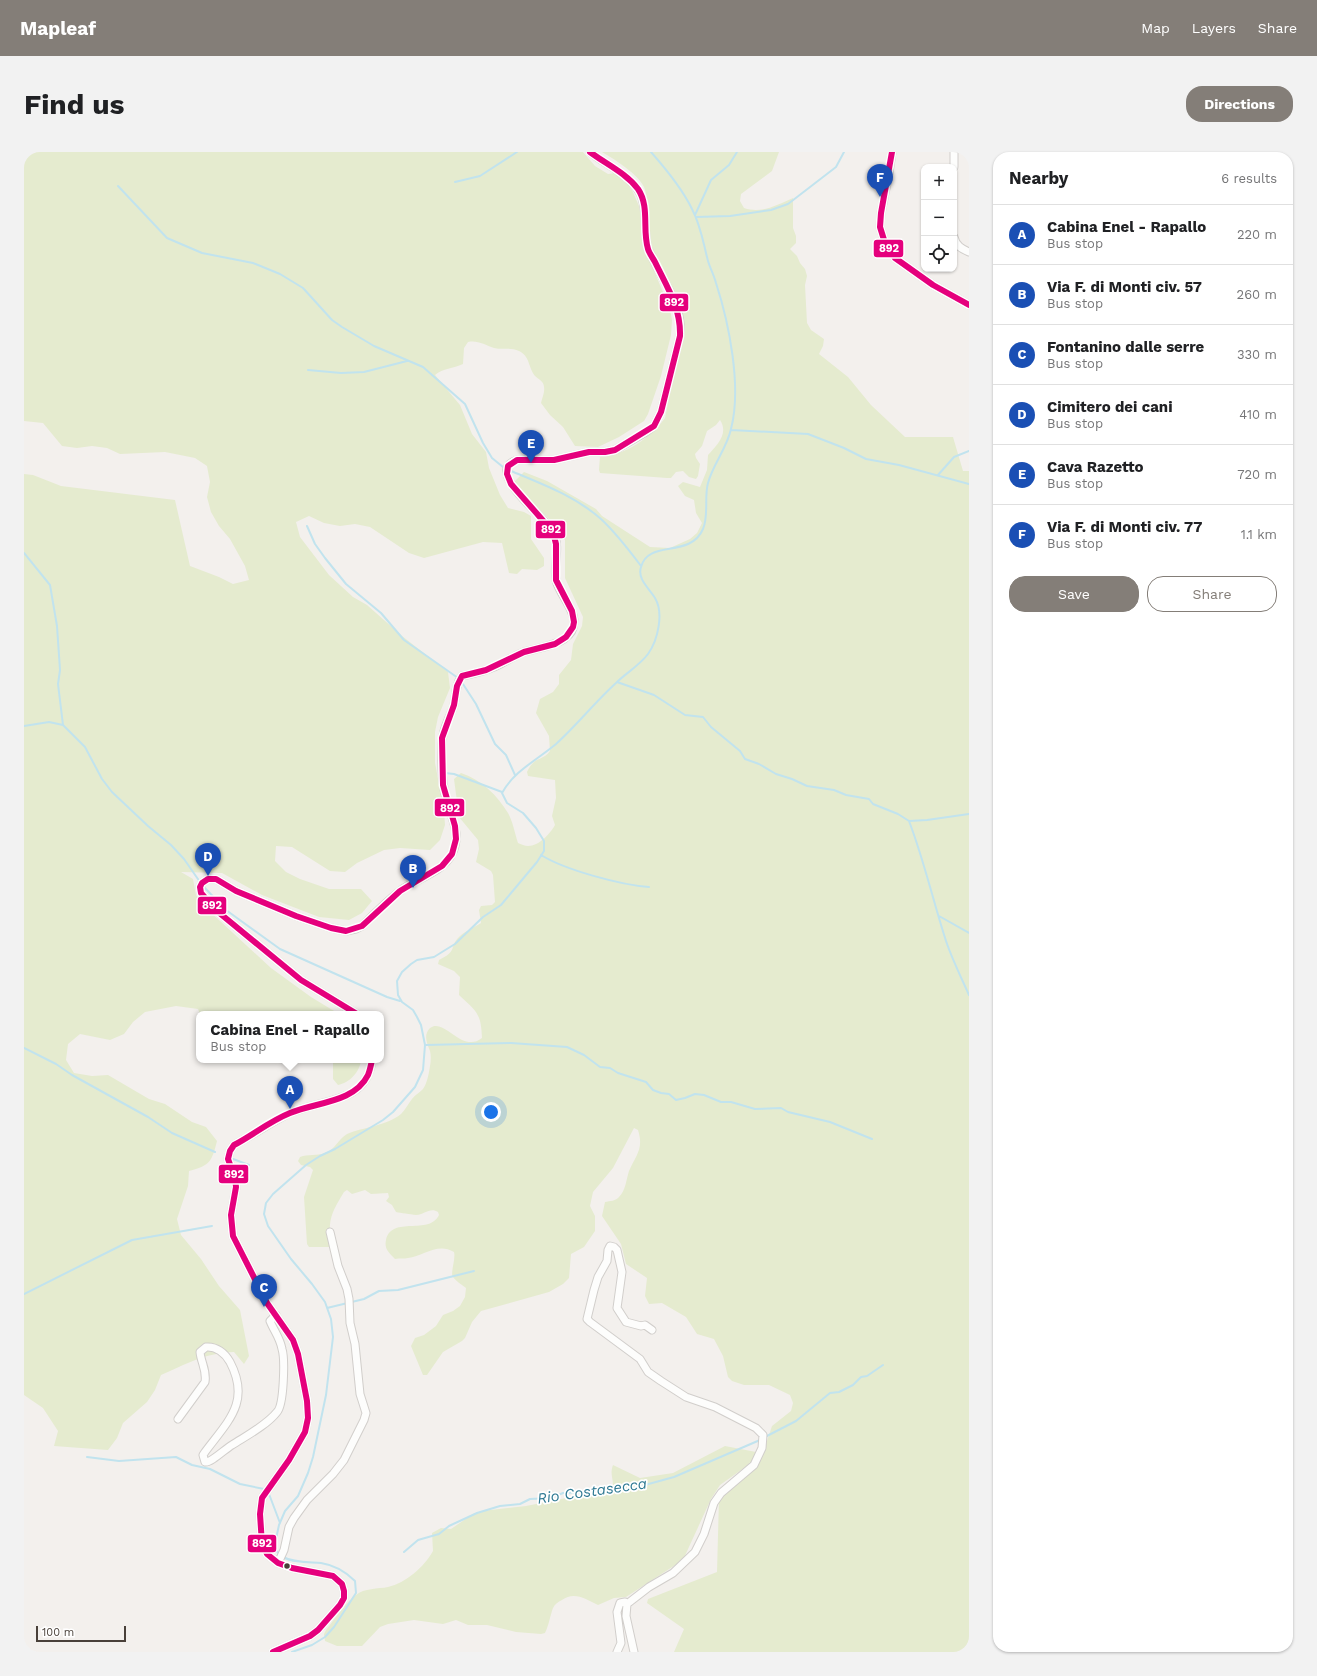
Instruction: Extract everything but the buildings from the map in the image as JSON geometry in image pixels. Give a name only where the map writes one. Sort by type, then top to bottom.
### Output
[{"type":"street","points":[[351,1011],[301,980],[217,911],[201,893],[200,887],[202,883],[208,879],[216,879],[236,891],[296,916],[331,928],[346,930],[356,929],[362,926],[402,890],[441,867],[452,853],[456,842],[456,831],[444,787],[442,742],[443,734],[454,706],[458,681],[462,676],[481,672],[518,655],[558,642],[569,635],[573,629],[574,616],[556,581],[557,548],[553,530],[515,491],[506,471],[512,462],[517,460],[554,460],[589,452],[605,452],[615,450],[637,438],[654,426],[660,412],[681,327],[677,306],[648,249],[644,208],[641,195],[632,183],[590,152]]},
{"type":"street","points":[[892,152],[881,213],[880,227],[885,243],[895,258],[933,285],[969,305]]},
{"type":"street","points":[[954,152],[954,164]]},
{"type":"street","points":[[957,244],[969,252]]},
{"type":"street","points":[[272,1652],[310,1636],[318,1630],[340,1605],[344,1594],[342,1584],[333,1576],[292,1568],[267,1554],[262,1544],[260,1514],[262,1498],[289,1460],[304,1432],[308,1418],[307,1401],[298,1354],[293,1340],[267,1303],[233,1236],[231,1216],[236,1187],[235,1178],[228,1159],[230,1151],[234,1145],[290,1113],[308,1106],[331,1102],[350,1095],[364,1083],[369,1073],[371,1063]]},
{"type":"street","points":[[279,1561],[284,1550],[289,1527],[294,1518],[307,1500],[333,1474],[344,1460],[366,1413],[360,1394],[355,1344],[350,1323],[348,1294],[338,1266],[330,1232]]},
{"type":"street","points":[[634,1652],[626,1616],[627,1604],[649,1587],[673,1573],[695,1552],[704,1534],[714,1503],[721,1493],[754,1465],[764,1442],[763,1436],[756,1428],[715,1407],[686,1397],[648,1372],[640,1359],[588,1319],[594,1290],[607,1260],[610,1246],[618,1250],[622,1272],[618,1308],[626,1322],[641,1326],[645,1325],[652,1330]]},
{"type":"street","points":[[178,1419],[204,1382],[205,1366],[200,1352],[206,1347],[218,1349],[228,1359],[235,1372],[240,1393],[236,1406],[203,1455],[205,1462],[208,1463],[212,1461],[221,1452],[277,1412],[282,1399],[283,1350],[278,1334],[270,1321],[276,1315]]},
{"type":"street","points":[[617,1652],[621,1643],[617,1612],[620,1603],[624,1602],[627,1604]]},
{"type":"green space","points":[[24,152],[583,152],[595,166],[608,174],[616,173],[629,183],[639,206],[647,254],[670,309],[672,320],[671,335],[661,376],[648,414],[644,421],[619,437],[598,447],[575,446],[563,427],[550,415],[541,403],[544,385],[533,373],[523,353],[519,351],[513,349],[494,348],[478,342],[468,342],[464,348],[463,364],[441,371],[435,375],[460,405],[472,434],[486,452],[489,468],[500,495],[508,508],[524,512],[531,516],[531,539],[544,558],[544,566],[537,570],[522,569],[517,574],[509,573],[502,543],[483,542],[424,558],[409,553],[370,527],[355,524],[340,526],[324,523],[309,516],[296,522],[300,537],[329,575],[353,597],[367,605],[402,636],[448,672],[450,688],[438,717],[435,732],[435,763],[444,810],[445,825],[440,840],[430,850],[400,848],[384,850],[357,863],[345,872],[330,871],[292,847],[276,846],[275,861],[286,872],[300,879],[329,889],[361,889],[372,901],[362,913],[349,920],[319,917],[262,895],[222,873],[181,872],[193,879],[196,895],[206,908],[271,968],[311,997],[334,1011],[199,1011],[198,1009],[176,1006],[145,1012],[133,1022],[124,1034],[110,1040],[80,1034],[68,1044],[66,1060],[74,1073],[92,1076],[108,1075],[149,1099],[165,1104],[192,1122],[206,1127],[217,1141],[209,1162],[202,1167],[189,1171],[188,1186],[177,1219],[181,1235],[201,1259],[219,1286],[240,1310],[249,1356],[244,1364],[234,1352],[214,1354],[187,1363],[161,1375],[155,1390],[147,1402],[123,1423],[117,1438],[108,1450],[54,1446],[58,1431],[43,1408],[24,1395],[24,474],[33,475],[61,486],[175,500],[190,566],[233,584],[249,580],[245,566],[230,539],[219,526],[211,512],[207,497],[210,482],[207,466],[195,458],[165,452],[120,454],[107,448],[92,446],[77,448],[62,446],[43,423],[24,421]]},
{"type":"green space","points":[[602,152],[779,152],[772,171],[741,194],[740,201],[744,208],[757,210],[775,206],[793,198],[793,228],[796,236],[796,243],[790,249],[797,256],[805,269],[807,276],[805,285],[807,323],[811,330],[824,339],[823,346],[819,354],[848,377],[871,405],[905,437],[953,437],[963,471],[969,471],[969,1652],[674,1652],[684,1629],[647,1603],[648,1599],[717,1572],[719,1498],[764,1450],[772,1426],[791,1411],[793,1403],[790,1395],[769,1385],[744,1385],[732,1381],[728,1377],[723,1356],[714,1339],[697,1334],[686,1317],[662,1303],[649,1304],[645,1296],[647,1278],[626,1264],[621,1244],[602,1216],[605,1202],[613,1201],[618,1198],[624,1188],[629,1171],[640,1147],[638,1130],[634,1128],[613,1168],[593,1192],[590,1206],[595,1216],[595,1231],[584,1247],[571,1254],[569,1278],[563,1284],[549,1292],[481,1311],[472,1322],[465,1338],[443,1352],[427,1375],[423,1375],[411,1346],[415,1338],[424,1335],[436,1326],[443,1315],[460,1306],[465,1297],[466,1288],[452,1275],[454,1252],[442,1248],[431,1250],[414,1257],[395,1259],[388,1251],[386,1240],[395,1228],[427,1224],[434,1221],[439,1215],[438,1212],[432,1210],[416,1215],[396,1212],[392,1205],[386,1201],[389,1197],[388,1193],[371,1194],[365,1190],[352,1194],[347,1190],[339,1200],[331,1218],[331,1247],[309,1247],[307,1244],[304,1197],[313,1170],[310,1167],[301,1165],[298,1161],[300,1157],[328,1152],[347,1134],[382,1124],[401,1114],[413,1098],[423,1089],[427,1081],[431,1058],[426,1036],[430,1028],[435,1026],[441,1027],[467,1042],[475,1042],[482,1038],[481,1023],[477,1014],[474,1009],[459,995],[460,977],[454,971],[438,964],[439,960],[449,954],[459,937],[481,923],[479,910],[481,906],[492,905],[495,902],[493,875],[491,871],[476,862],[479,849],[478,840],[459,817],[454,779],[461,773],[469,776],[494,794],[504,806],[510,817],[518,843],[528,846],[536,844],[547,836],[555,825],[552,816],[556,798],[555,780],[528,776],[527,772],[533,763],[544,757],[550,751],[549,736],[536,713],[540,699],[553,692],[559,684],[559,675],[571,660],[573,644],[582,626],[583,617],[565,578],[565,540],[559,529],[517,487],[515,481],[524,472],[547,481],[596,509],[602,516],[650,547],[670,548],[690,539],[697,533],[702,523],[696,513],[694,500],[685,496],[678,486],[683,482],[700,487],[707,470],[708,455],[723,435],[720,420],[716,425],[707,431],[702,446],[695,454],[700,464],[696,479],[689,477],[683,471],[676,472],[671,478],[667,478],[600,473],[599,470],[600,456],[619,453],[628,449],[644,439],[665,418],[683,328],[680,308],[657,262],[651,245],[648,202],[644,187],[637,177],[631,172]]},
{"type":"green space","points":[[333,1063],[360,1063],[356,1073],[346,1082],[338,1085],[333,1079]]},
{"type":"green space","points":[[725,1446],[756,1452],[751,1463],[720,1485],[711,1499],[683,1560],[626,1597],[614,1598],[598,1605],[589,1600],[576,1596],[566,1597],[558,1602],[554,1607],[548,1627],[545,1633],[541,1634],[516,1632],[487,1625],[468,1625],[456,1620],[443,1624],[414,1620],[388,1624],[380,1627],[362,1646],[337,1646],[325,1641],[324,1634],[326,1630],[352,1598],[367,1590],[395,1585],[414,1574],[425,1563],[433,1551],[432,1533],[441,1528],[451,1529],[473,1514],[482,1511],[526,1506],[612,1489],[613,1465],[640,1478],[673,1473]]},
{"type":"waterway","points":[[455,182],[480,176],[517,152]]},
{"type":"waterway","points":[[279,1554],[274,1548],[279,1525],[285,1511],[298,1496],[313,1457],[326,1395],[333,1337],[331,1319],[325,1302],[291,1259],[268,1226],[264,1214],[266,1203],[273,1194],[306,1165],[383,1120],[393,1112],[415,1087],[423,1070],[425,1045],[421,1025],[417,1017],[413,1010],[402,1002],[398,995],[397,981],[402,972],[411,964],[417,960],[434,957],[455,944],[483,917],[501,905],[537,862],[544,851],[544,841],[536,828],[523,813],[507,803],[502,793],[519,772],[556,744],[608,690],[641,662],[652,648],[659,626],[659,611],[655,598],[642,579],[640,571],[641,567],[645,559],[652,553],[689,544],[697,538],[703,529],[706,518],[706,494],[708,483],[731,429],[734,412],[735,375],[721,299],[695,215],[679,186],[651,152]]},
{"type":"waterway","points":[[695,215],[711,180],[729,165],[737,152]]},
{"type":"waterway","points":[[696,217],[730,216],[771,210],[788,204],[836,167],[844,152]]},
{"type":"waterway","points":[[118,186],[167,238],[202,253],[253,263],[280,274],[303,288],[332,320],[342,327],[374,346],[423,367],[465,404],[483,443],[492,458],[503,467]]},
{"type":"waterway","points":[[308,370],[341,373],[364,372],[407,361]]},
{"type":"waterway","points":[[731,430],[808,434],[844,448],[866,459],[899,465],[969,484]]},
{"type":"waterway","points":[[938,475],[954,457],[969,451]]},
{"type":"waterway","points":[[511,471],[558,491],[591,511],[601,519],[641,566]]},
{"type":"waterway","points":[[307,526],[315,544],[346,584],[381,613],[404,640],[458,678]]},
{"type":"waterway","points":[[24,553],[50,585],[57,626],[60,670],[58,684],[63,725]]},
{"type":"waterway","points":[[461,681],[476,704],[495,744],[506,755],[515,775]]},
{"type":"waterway","points":[[617,682],[654,695],[685,715],[703,717],[711,727],[740,751],[745,759],[759,764],[776,774],[807,786],[834,790],[846,795],[869,799],[873,804],[898,814],[909,821],[969,814]]},
{"type":"waterway","points":[[24,726],[49,722],[63,725],[85,747],[102,779],[112,792],[148,826],[171,845],[184,859],[200,882]]},
{"type":"waterway","points":[[445,773],[454,774],[502,792]]},
{"type":"waterway","points":[[909,821],[946,941],[969,995]]},
{"type":"waterway","points":[[541,855],[551,861],[594,876],[637,886],[649,887]]},
{"type":"waterway","points":[[203,886],[226,910],[280,949],[387,997],[400,1001]]},
{"type":"waterway","points":[[939,916],[969,933]]},
{"type":"waterway","points":[[425,1045],[511,1043],[567,1047],[584,1055],[600,1067],[610,1068],[618,1073],[646,1082],[653,1090],[669,1094],[676,1100],[695,1094],[704,1095],[721,1102],[731,1102],[755,1109],[781,1108],[788,1112],[830,1122],[872,1139]]},
{"type":"waterway","points":[[24,1048],[56,1064],[72,1075],[148,1117],[172,1133],[215,1152]]},
{"type":"waterway","points":[[233,1159],[249,1165]]},
{"type":"waterway","points":[[24,1294],[132,1240],[212,1226]]},
{"type":"waterway","points":[[327,1308],[364,1299],[379,1291],[398,1290],[474,1271]]},
{"type":"waterway","name":"Rio Costasecca","points":[[765,1437],[796,1421],[830,1393],[839,1392],[853,1385],[861,1377],[867,1376],[883,1365]]},
{"type":"waterway","name":"Rio Costasecca","points":[[404,1552],[418,1540],[439,1534],[449,1526],[477,1513],[500,1506],[520,1504],[530,1499],[551,1498],[563,1493],[614,1491],[634,1488],[674,1477],[760,1440]]},
{"type":"waterway","points":[[87,1457],[119,1461],[176,1457],[192,1465],[210,1469],[240,1484],[264,1489]]},
{"type":"waterway","points":[[269,1494],[280,1523]]},
{"type":"waterway","points":[[283,1557],[297,1561],[331,1565],[344,1572],[355,1581],[356,1593],[334,1627],[325,1637],[312,1645],[292,1652]]},
{"type":"transit line","name":"892","points":[[352,1011],[301,980],[217,911],[201,893],[200,887],[202,883],[208,879],[216,879],[236,891],[296,916],[331,928],[346,931],[362,926],[400,891],[442,866],[452,854],[456,839],[455,826],[443,785],[442,738],[454,705],[457,686],[462,676],[486,670],[524,652],[555,644],[566,637],[573,627],[574,622],[572,611],[556,580],[556,544],[553,532],[511,484],[507,474],[508,466],[517,460],[554,460],[589,452],[605,452],[615,450],[654,426],[661,412],[680,336],[680,326],[676,307],[648,249],[646,241],[645,211],[642,196],[628,178],[590,152]]},
{"type":"transit line","name":"892","points":[[892,152],[881,213],[880,227],[885,243],[895,258],[933,285],[969,305]]},
{"type":"transit line","name":"892","points":[[273,1652],[310,1636],[318,1630],[340,1605],[344,1598],[344,1591],[342,1584],[333,1576],[292,1568],[278,1563],[267,1554],[262,1544],[260,1514],[262,1498],[289,1460],[305,1432],[308,1418],[307,1401],[298,1354],[293,1340],[267,1303],[233,1236],[231,1215],[236,1187],[235,1178],[228,1159],[230,1151],[234,1145],[275,1120],[300,1109],[334,1100],[354,1091],[362,1084],[368,1075],[371,1063]]},
{"type":"place","name":"Via F. di Monti civ. 77","points":[[880,197]]},
{"type":"place","name":"Cava Razetto","points":[[531,463]]},
{"type":"place","name":"Cimitero dei cani","points":[[208,876]]},
{"type":"place","name":"Via F. di Monti civ. 57","points":[[413,888]]},
{"type":"place","name":"Cabina Enel - Rapallo","points":[[290,1109]]},
{"type":"place","name":"Fontanino dalle serre","points":[[264,1307]]}]
